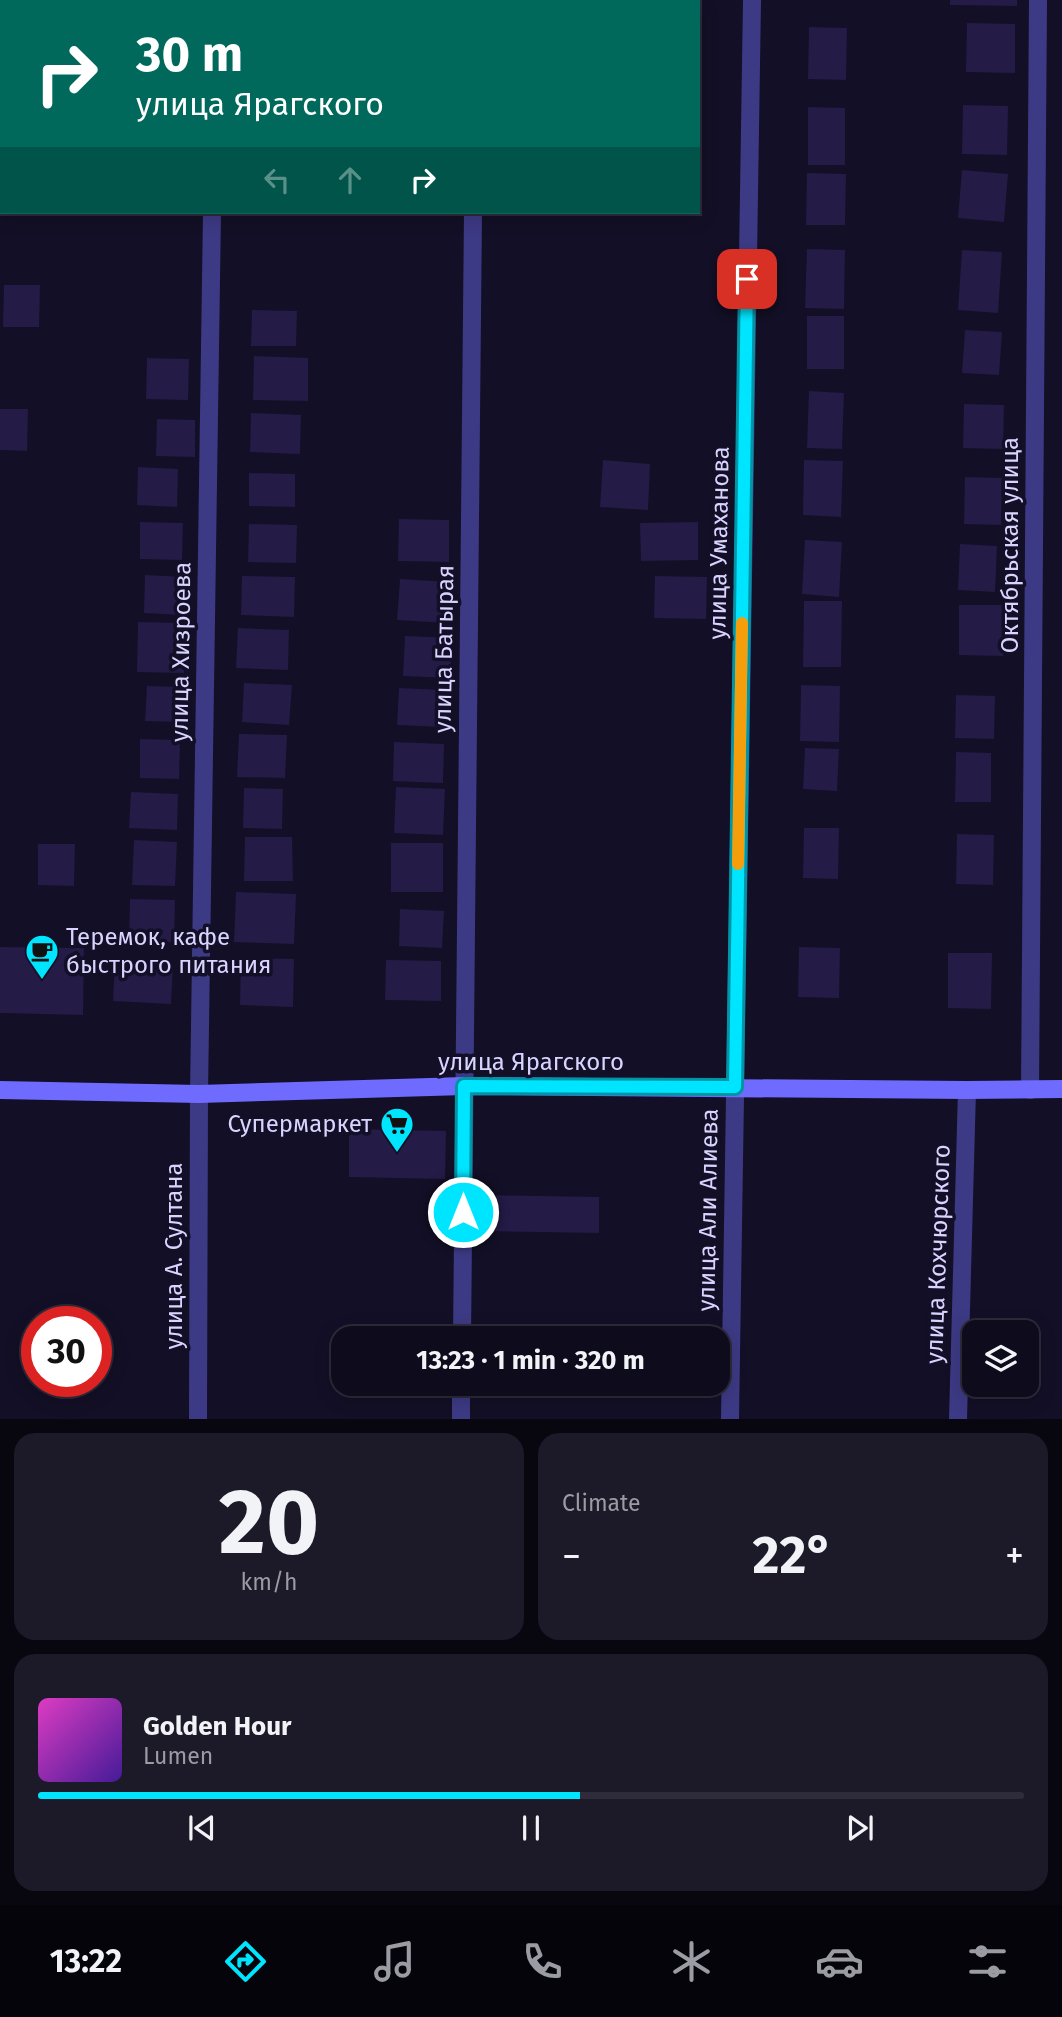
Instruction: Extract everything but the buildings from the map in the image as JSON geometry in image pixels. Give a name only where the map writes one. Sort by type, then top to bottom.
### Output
[{"type":"main road","name":"улица Ярагского","points":[[0,1090],[199,1094],[464,1086],[1062,1089]]},
{"type":"street","name":"улица Умаханова","points":[[735,1087],[752,0]]},
{"type":"street","name":"Октябрьская улица","points":[[1030,1090],[1038,0]]},
{"type":"street","name":"улица Хизроева","points":[[199,1094],[212,214]]},
{"type":"street","name":"улица Батырая","points":[[462,1326],[473,214]]},
{"type":"street","name":"улица Али Алиева","points":[[730,1419],[735,1087]]},
{"type":"street","name":"улица Кохчюрского","points":[[958,1419],[967,1090]]},
{"type":"street","name":"улица А. Султана","points":[[198,1419],[199,1094]]},
{"type":"street","points":[[461,1396],[461,1419]]},
{"type":"slow traffic","points":[[738,864],[742,623]]},
{"type":"place","name":"Теремок, кафе быстрого питания","points":[[42,981]]},
{"type":"place","name":"Супермаркет","points":[[397,1154]]},
{"type":"route","points":[[463,1212],[464,1086],[735,1087],[747,279]]}]
